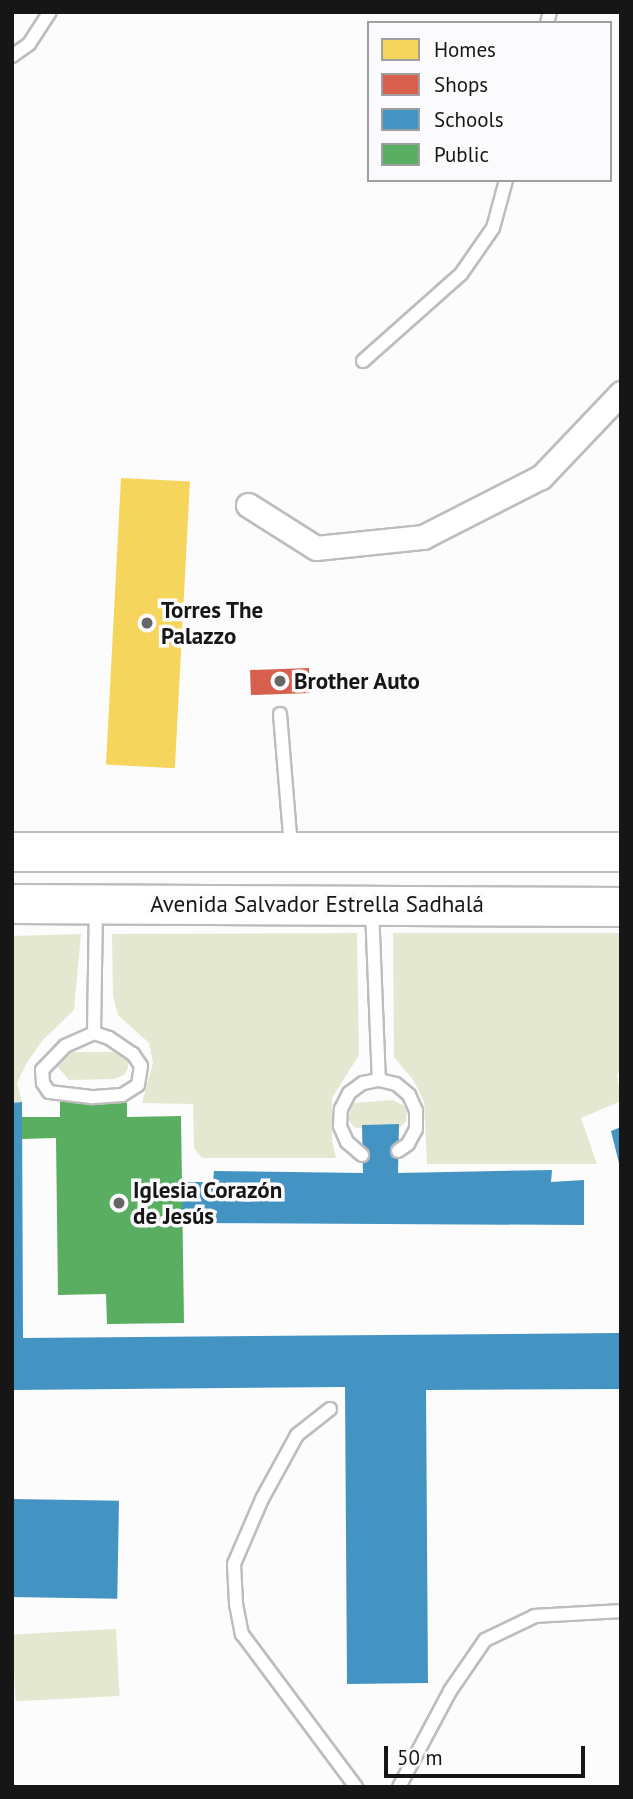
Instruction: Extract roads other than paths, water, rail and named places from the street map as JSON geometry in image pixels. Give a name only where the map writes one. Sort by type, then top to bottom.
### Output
[{"type":"highway","points":[[12,852],[291,855],[621,852]]},
{"type":"highway","name":"Avenida Salvador Estrella Sadhalá","points":[[12,904],[372,903],[621,906]]},
{"type":"street","points":[[248,505],[316,548],[423,537],[541,477],[621,393]]},
{"type":"lane","points":[[12,56],[29,44],[50,12]]},
{"type":"lane","points":[[363,361],[461,274],[494,228],[506,182]]},
{"type":"lane","points":[[280,713],[291,855]]},
{"type":"lane","points":[[372,903],[379,1080]]},
{"type":"lane","points":[[94,1033],[96,904]]},
{"type":"lane","points":[[94,1033],[109,1038],[133,1054],[141,1066],[138,1085],[122,1095],[91,1097],[49,1092],[43,1083],[42,1070],[65,1046],[94,1033]]},
{"type":"lane","points":[[362,1155],[347,1142],[340,1126],[341,1109],[349,1093],[363,1083],[379,1080],[396,1084],[409,1095],[416,1111],[416,1129],[408,1144],[398,1151]]},
{"type":"lane","points":[[330,1409],[297,1435],[262,1499],[234,1564],[236,1604],[242,1634],[356,1787]]},
{"type":"lane","points":[[399,1787],[450,1690],[485,1640],[535,1616],[621,1611]]},
{"type":"place","name":"Torres The Palazzo","points":[[147,623]]},
{"type":"place","name":"Brother Auto","points":[[280,681]]},
{"type":"place","name":"Iglesia Corazón de Jesús","points":[[119,1203]]}]
